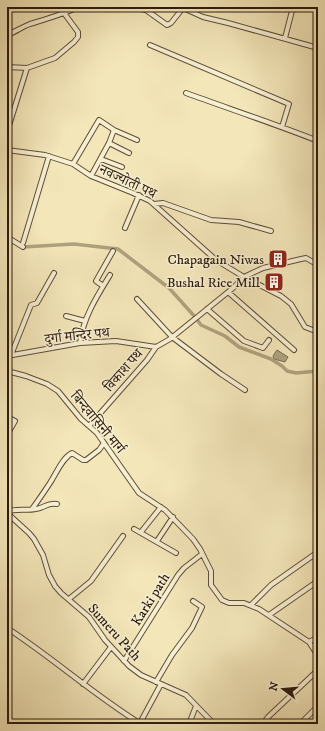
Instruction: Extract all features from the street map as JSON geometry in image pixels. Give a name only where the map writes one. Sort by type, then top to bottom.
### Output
[{"type":"street","points":[[7,35],[54,15],[79,7]]},
{"type":"street","points":[[134,7],[146,10],[167,25],[171,23],[184,8],[203,18],[228,22],[318,48]]},
{"type":"street","points":[[285,38],[293,7]]},
{"type":"street","points":[[7,67],[27,68],[55,58],[74,42],[78,37],[78,32],[64,13]]},
{"type":"street","points":[[150,44],[288,104],[282,126]]},
{"type":"street","points":[[7,132],[27,68]]},
{"type":"street","points":[[186,93],[265,122],[282,126],[318,141]]},
{"type":"street","points":[[73,164],[99,120],[114,130],[137,140]]},
{"type":"street","points":[[90,176],[110,143],[114,130]]},
{"type":"street","points":[[110,143],[129,153]]},
{"type":"street","name":"नवज्योती पथ","points":[[7,150],[49,156],[73,164],[90,176],[139,195],[154,204],[216,260],[244,277],[281,296],[291,304],[305,327],[318,332]]},
{"type":"street","points":[[7,238],[23,245],[49,156]]},
{"type":"street","points":[[101,159],[122,167]]},
{"type":"street","points":[[125,228],[139,195]]},
{"type":"street","points":[[154,204],[163,204],[211,220],[239,222],[271,231]]},
{"type":"street","points":[[103,286],[96,281],[114,251]]},
{"type":"street","points":[[156,347],[172,337],[228,292],[244,277],[263,268],[301,258],[306,258],[318,265]]},
{"type":"street","points":[[9,355],[31,305],[37,303],[54,273]]},
{"type":"street","points":[[80,343],[85,321],[110,274]]},
{"type":"street","points":[[228,292],[294,350]]},
{"type":"street","points":[[138,299],[172,337],[245,390]]},
{"type":"street","points":[[207,309],[244,341],[263,348],[269,340]]},
{"type":"street","points":[[66,316],[85,321]]},
{"type":"street","name":"दुर्गा मन्दिर पथ","points":[[9,355],[80,343],[116,341],[156,347]]},
{"type":"street","name":"विकाश पथ","points":[[89,426],[147,360],[156,347]]},
{"type":"street","name":"बिन्दवासिनी मार्ग","points":[[7,371],[26,376],[53,388],[62,396],[81,419],[97,433],[139,493],[161,507],[173,517],[193,539],[211,571],[211,585],[222,600],[229,603],[244,603],[251,606],[269,615],[309,642]]},
{"type":"street","points":[[7,417],[15,421],[7,436]]},
{"type":"street","points":[[32,510],[60,466],[70,454],[72,453],[83,460],[86,460],[99,450],[104,443]]},
{"type":"street","points":[[7,512],[10,510],[32,510],[50,503],[57,504]]},
{"type":"street","points":[[142,532],[161,507]]},
{"type":"street","name":"Sumeru Path","points":[[7,512],[34,539],[43,555],[52,581],[61,593],[89,617],[111,647],[124,661],[137,673],[186,696],[212,723]]},
{"type":"street","points":[[157,541],[173,517]]},
{"type":"street","points":[[134,529],[142,532],[176,553]]},
{"type":"street","points":[[69,599],[91,581],[122,536]]},
{"type":"street","points":[[251,606],[265,590],[318,552]]},
{"type":"street","name":"Karki path","points":[[124,661],[178,575],[184,568],[202,554]]},
{"type":"street","points":[[269,615],[318,580]]},
{"type":"street","points":[[156,682],[168,661],[192,628],[202,607],[193,601]]},
{"type":"street","points":[[7,628],[104,701],[140,724],[161,684]]},
{"type":"street","points":[[318,637],[309,642],[318,656]]},
{"type":"street","points":[[83,684],[111,647]]},
{"type":"street","points":[[263,724],[268,717],[318,670]]},
{"type":"street","points":[[189,724],[196,706]]},
{"type":"street","points":[[300,724],[318,706]]},
{"type":"shaded area","points":[[277,350],[288,357],[285,362],[274,359],[273,356]]},
{"type":"waterway","points":[[23,247],[74,244],[118,249],[169,288],[201,325],[225,336],[239,347],[271,359],[287,371],[296,373],[318,371]]},
{"type":"place","name":"Chapagain Niwas","points":[[278,259]]},
{"type":"place","name":"Bushal Rice Mill","points":[[274,282]]}]
